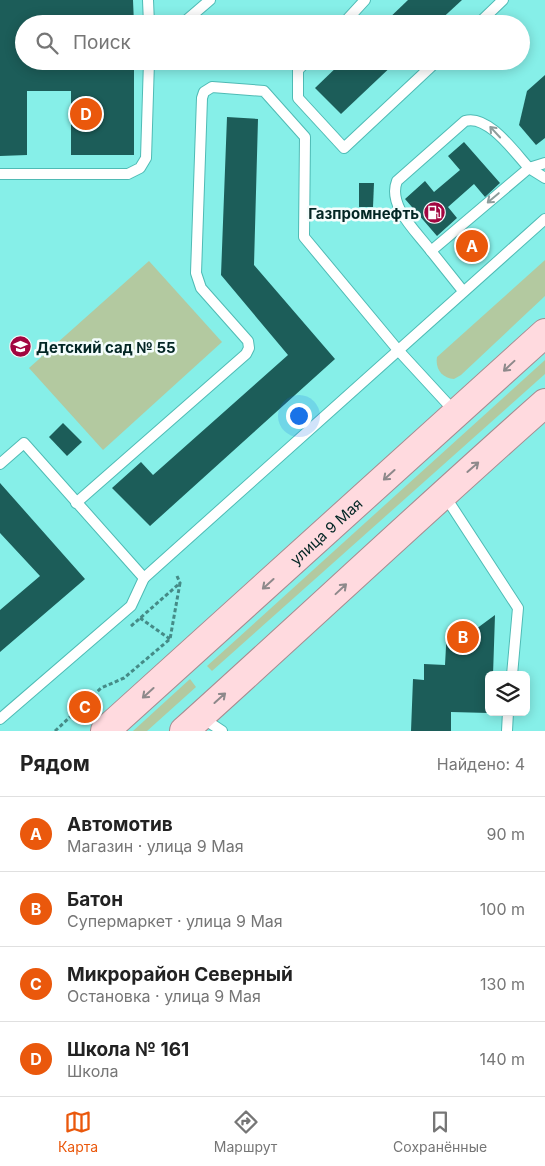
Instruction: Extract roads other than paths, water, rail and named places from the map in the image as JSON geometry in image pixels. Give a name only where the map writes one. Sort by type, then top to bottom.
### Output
[{"type":"main road","name":"улица 9 Мая","points":[[105,731],[457,414],[545,332]]},
{"type":"main road","points":[[202,726],[334,596],[443,493],[545,403]]},
{"type":"lane","points":[[148,0],[148,15]]},
{"type":"lane","points":[[192,15],[210,0]]},
{"type":"lane","points":[[351,15],[365,0]]},
{"type":"lane","points":[[487,15],[503,0]]},
{"type":"lane","points":[[0,174],[128,174],[140,168],[146,158],[149,70]]},
{"type":"lane","points":[[298,70],[298,98],[344,148],[427,70]]},
{"type":"lane","points":[[76,504],[246,354],[249,348],[248,341],[201,288],[196,273],[202,98],[208,88],[264,90],[306,137],[304,236],[398,350],[457,414]]},
{"type":"lane","points":[[463,291],[396,204],[397,181],[465,121],[470,120],[487,124],[529,168],[545,178]]},
{"type":"lane","points":[[431,251],[529,168],[545,163]]},
{"type":"lane","points":[[0,719],[131,606],[144,578],[545,219]]},
{"type":"lane","points":[[0,464],[24,443],[76,504],[144,578]]},
{"type":"lane","points":[[443,493],[518,608],[512,671]]},
{"type":"lane","points":[[507,731],[508,716]]},
{"type":"place","name":"Школа № 161","points":[[86,114]]},
{"type":"place","name":"Газпромнефть","points":[[435,213]]},
{"type":"place","name":"Автомотив","points":[[472,246]]},
{"type":"place","name":"Детский сад № 55","points":[[20,347]]},
{"type":"place","name":"Батон","points":[[463,637]]},
{"type":"place","name":"Микрорайон Северный","points":[[85,707]]}]
